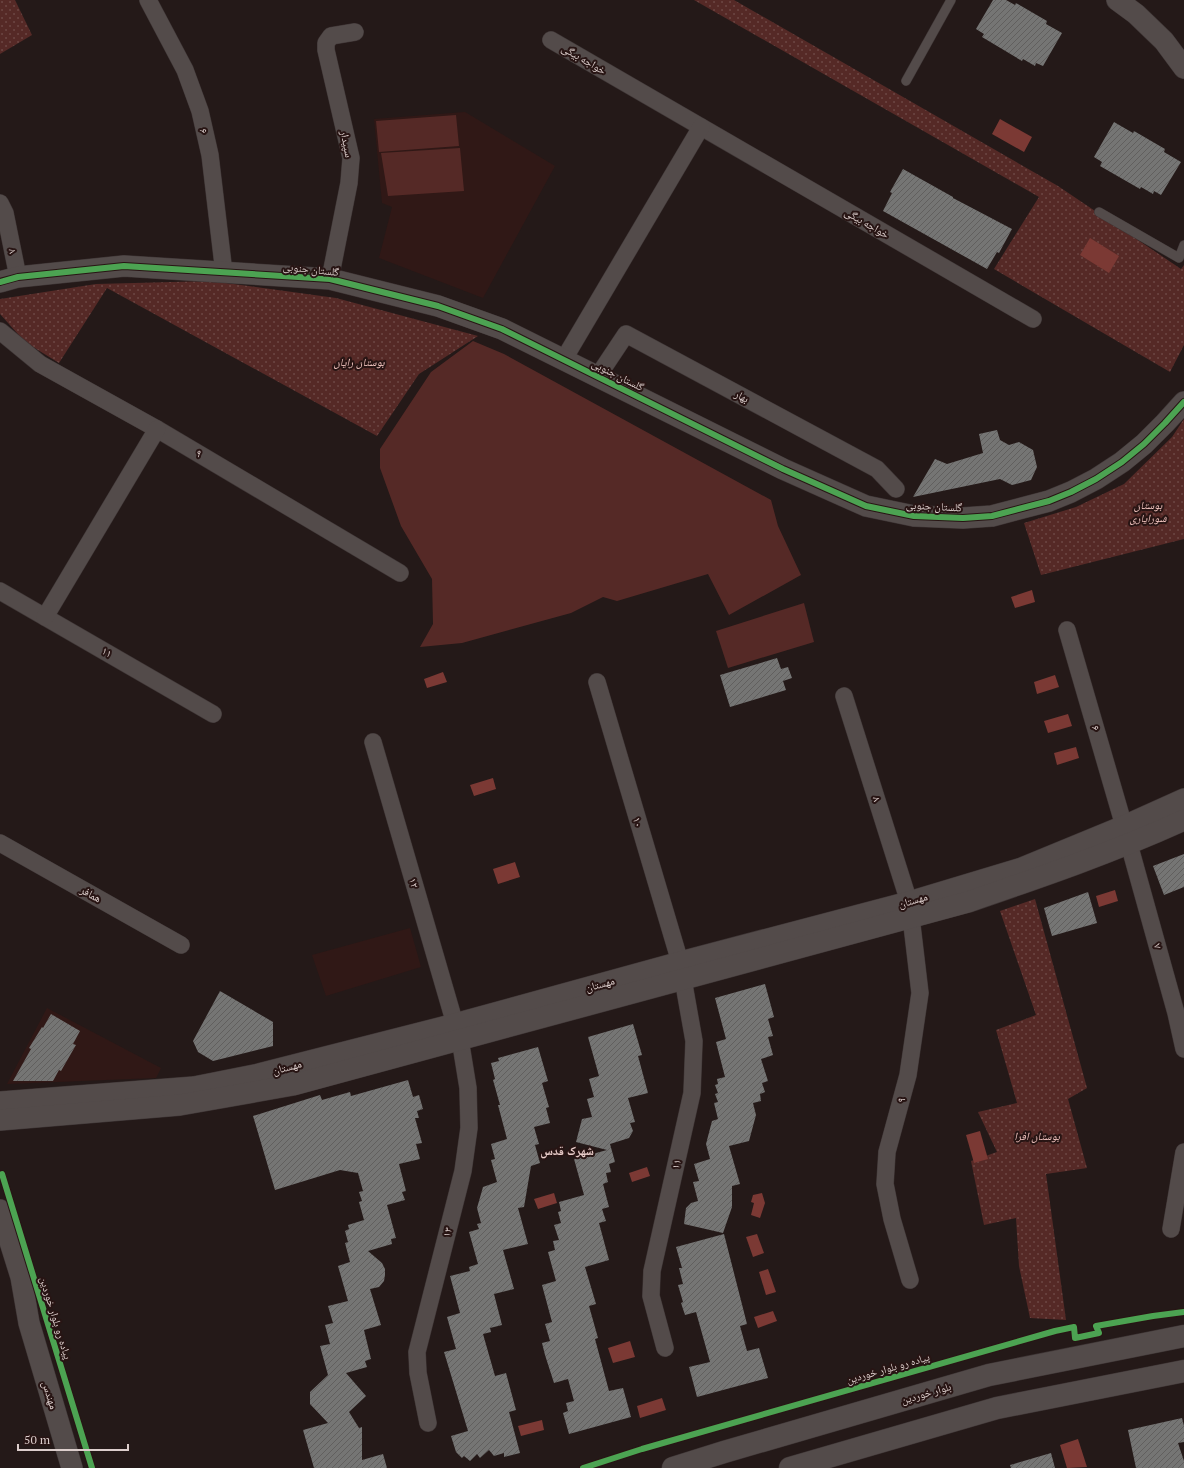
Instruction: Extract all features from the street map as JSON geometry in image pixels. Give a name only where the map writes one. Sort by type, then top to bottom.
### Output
[{"type":"main road","name":"بلوار خوردین","points":[[673,1468],[989,1375],[1184,1336]]},
{"type":"main road","points":[[790,1468],[997,1408],[1184,1371]]},
{"type":"street","name":"۶","points":[[148,0],[185,70],[200,111],[210,154],[224,273]]},
{"type":"street","points":[[1117,0],[1136,14],[1164,41],[1184,68]]},
{"type":"street","name":"سپیدار","points":[[330,279],[349,183],[351,158],[326,50],[326,43],[332,36],[355,32]]},
{"type":"street","name":"خواجه بیگی","points":[[551,40],[1033,319]]},
{"type":"street","points":[[564,359],[701,127]]},
{"type":"street","name":"۸","points":[[0,203],[5,213],[9,280]]},
{"type":"street","name":"گلستان جنوبی","points":[[9,280],[124,266],[330,279],[438,306],[502,329],[783,469],[859,503],[866,506],[914,516],[963,518],[992,516],[1049,501],[1096,479],[1122,462],[1149,438],[1184,402]]},
{"type":"street","name":"۹","points":[[0,331],[40,364],[158,429],[400,573]]},
{"type":"street","name":"بهار","points":[[598,376],[626,334],[877,469],[896,489]]},
{"type":"street","points":[[45,617],[158,429]]},
{"type":"street","name":"۱۱","points":[[0,591],[213,714]]},
{"type":"street","name":"۶","points":[[1067,630],[1126,835]]},
{"type":"street","name":"۱۰","points":[[597,682],[682,970]]},
{"type":"street","name":"۸","points":[[844,696],[910,909]]},
{"type":"street","name":"۱۲","points":[[373,742],[457,1031]]},
{"type":"street","name":"مهستان","points":[[0,1102],[194,1087],[260,1074],[304,1072],[910,909],[1022,868],[1126,835],[1184,799]]},
{"type":"street","points":[[1126,835],[1184,820]]},
{"type":"street","name":"۷","points":[[1126,835],[1174,1005],[1184,1048]]},
{"type":"street","name":"همافر","points":[[0,843],[181,945]]},
{"type":"street","name":"۹","points":[[910,909],[920,992],[908,1075],[887,1152],[885,1184],[892,1219],[910,1280]]},
{"type":"street","name":"۱۱","points":[[665,1348],[651,1296],[652,1271],[692,1093],[694,1041],[682,970]]},
{"type":"street","name":"۱۳","points":[[428,1423],[418,1373],[417,1352],[463,1171],[469,1128],[468,1088],[457,1031]]},
{"type":"street","points":[[0,1120],[180,1105],[280,1087],[304,1072]]},
{"type":"street","points":[[1171,1229],[1184,1152]]},
{"type":"street","name":"مهندس","points":[[0,1210],[21,1277],[29,1323],[72,1468]]},
{"type":"street","name":"مهندس","points":[[0,1257],[6,1277],[29,1323]]},
{"type":"lane","points":[[906,81],[951,0]]},
{"type":"lane","points":[[1099,212],[1179,258],[1184,245]]},
{"type":"shaded area","points":[[465,112],[555,166],[483,298],[379,258],[392,207],[382,203],[374,119]]},
{"type":"shaded area","points":[[1000,119],[1032,137],[1024,152],[992,134]]},
{"type":"shaded area","points":[[1090,238],[1119,256],[1109,273],[1080,255]]},
{"type":"shaded area","points":[[1032,590],[1035,602],[1015,608],[1011,597]]},
{"type":"shaded area","points":[[443,672],[447,682],[427,688],[424,679]]},
{"type":"shaded area","points":[[1055,675],[1059,687],[1037,694],[1034,682]]},
{"type":"shaded area","points":[[1068,714],[1072,726],[1048,733],[1044,721]]},
{"type":"shaded area","points":[[1076,747],[1079,758],[1057,765],[1054,753]]},
{"type":"shaded area","points":[[493,778],[496,789],[474,796],[470,785]]},
{"type":"shaded area","points":[[515,862],[520,877],[498,884],[493,869]]},
{"type":"shaded area","points":[[1115,890],[1118,901],[1099,907],[1096,896]]},
{"type":"shaded area","points":[[410,928],[421,967],[326,996],[312,955]]},
{"type":"shaded area","points":[[47,1008],[161,1068],[156,1078],[7,1084]]},
{"type":"shaded area","points":[[980,1131],[988,1159],[974,1163],[966,1135]]},
{"type":"shaded area","points":[[647,1167],[650,1176],[632,1182],[629,1173]]},
{"type":"shaded area","points":[[554,1193],[557,1203],[538,1209],[534,1199]]},
{"type":"shaded area","points":[[762,1193],[765,1203],[760,1218],[751,1215],[754,1203],[751,1202],[753,1195]]},
{"type":"shaded area","points":[[757,1234],[764,1253],[753,1257],[746,1237]]},
{"type":"shaded area","points":[[768,1269],[776,1292],[766,1295],[759,1272]]},
{"type":"shaded area","points":[[773,1311],[777,1321],[758,1328],[754,1317]]},
{"type":"shaded area","points":[[630,1341],[635,1357],[613,1363],[608,1348]]},
{"type":"shaded area","points":[[662,1398],[666,1410],[640,1418],[637,1406]]},
{"type":"shaded area","points":[[542,1420],[544,1430],[521,1436],[518,1426]]},
{"type":"shaded area","points":[[1078,1439],[1087,1467],[1067,1468],[1060,1445]]},
{"type":"green space","points":[[0,0],[15,0],[32,35],[0,54]]},
{"type":"green space","points":[[694,0],[734,0],[1058,186],[1181,269],[1184,265],[1184,345],[1170,372],[994,269],[1039,197]]},
{"type":"green space","points":[[456,115],[459,146],[379,152],[376,121]]},
{"type":"green space","points":[[460,148],[464,191],[388,196],[381,153]]},
{"type":"green space","name":"بوستان رایان","points":[[211,281],[336,298],[478,336],[419,374],[377,436],[107,288],[59,363],[25,342],[0,314],[0,299],[96,284]]},
{"type":"green space","points":[[473,341],[504,354],[771,500],[778,526],[801,575],[729,615],[708,574],[617,601],[603,597],[571,613],[462,643],[420,647],[433,624],[432,579],[401,526],[380,468],[380,449],[431,372]]},
{"type":"green space","name":"بوستان شورایاری","points":[[1184,419],[1184,539],[1041,575],[1024,523],[1076,507],[1124,484],[1172,437]]},
{"type":"green space","points":[[804,603],[814,642],[728,668],[716,631]]},
{"type":"green space","name":"بوستان افرا","points":[[1035,899],[1087,1088],[1068,1099],[1087,1168],[1046,1174],[1066,1320],[1030,1318],[1019,1266],[1016,1218],[984,1225],[971,1161],[997,1152],[978,1112],[1017,1103],[996,1030],[1036,1015],[1000,911]]},
{"type":"building","points":[[993,0],[1006,0],[1015,5],[1016,3],[1047,21],[1046,24],[1062,33],[1043,66],[1036,63],[1035,66],[1023,59],[1022,61],[982,37],[984,34],[976,29]]},
{"type":"building","points":[[1114,122],[1133,133],[1134,131],[1165,149],[1164,152],[1181,162],[1161,195],[1154,191],[1153,194],[1141,187],[1140,189],[1100,166],[1102,162],[1094,157]]},
{"type":"building","points":[[903,169],[953,198],[1012,229],[999,253],[997,252],[987,269],[883,211],[892,193],[890,192]]},
{"type":"building","points":[[997,430],[1000,440],[1009,445],[1019,442],[1033,450],[1037,467],[1031,480],[1012,485],[1000,479],[913,497],[935,459],[947,464],[983,453],[979,434]]},
{"type":"building","points":[[777,658],[781,669],[788,667],[792,678],[783,681],[786,690],[730,707],[720,675]]},
{"type":"building","points":[[1184,854],[1184,887],[1164,895],[1153,866]]},
{"type":"building","points":[[1088,892],[1097,923],[1052,936],[1044,908]]},
{"type":"building","points":[[765,984],[774,1017],[768,1019],[773,1036],[768,1037],[773,1055],[761,1059],[768,1081],[762,1083],[765,1092],[760,1094],[761,1101],[753,1103],[756,1115],[749,1141],[729,1146],[740,1184],[732,1186],[732,1207],[723,1233],[684,1224],[686,1208],[691,1203],[698,1201],[693,1182],[699,1181],[694,1164],[710,1159],[706,1144],[712,1121],[718,1119],[714,1103],[718,1102],[715,1094],[718,1093],[715,1085],[718,1084],[717,1079],[725,1077],[716,1042],[726,1039],[715,998]]},
{"type":"building","points":[[220,991],[273,1022],[273,1046],[213,1061],[198,1052],[193,1041]]},
{"type":"building","points":[[51,1014],[80,1031],[73,1044],[76,1045],[61,1071],[59,1070],[53,1081],[13,1081],[31,1049],[29,1048]]},
{"type":"building","points":[[633,1024],[642,1055],[638,1056],[648,1093],[628,1098],[635,1122],[630,1123],[633,1131],[629,1138],[610,1144],[615,1162],[609,1164],[611,1172],[606,1173],[608,1182],[603,1184],[609,1207],[602,1209],[606,1221],[599,1223],[609,1260],[585,1267],[596,1304],[589,1306],[598,1338],[595,1339],[609,1391],[623,1388],[631,1417],[569,1434],[563,1413],[568,1411],[566,1403],[574,1401],[568,1379],[554,1383],[545,1355],[542,1343],[550,1341],[545,1324],[552,1322],[542,1285],[556,1281],[548,1252],[555,1250],[553,1241],[559,1240],[554,1225],[561,1223],[558,1212],[561,1211],[559,1202],[584,1195],[574,1159],[607,1150],[576,1142],[582,1119],[592,1117],[587,1099],[594,1097],[589,1079],[599,1076],[588,1037]]},
{"type":"building","points":[[538,1047],[548,1081],[542,1083],[549,1107],[546,1108],[550,1123],[534,1127],[539,1144],[535,1145],[540,1163],[531,1166],[524,1207],[518,1208],[528,1244],[503,1250],[514,1289],[494,1294],[502,1325],[490,1328],[491,1332],[483,1334],[495,1376],[506,1373],[516,1410],[509,1412],[520,1453],[504,1457],[504,1453],[494,1456],[489,1450],[480,1458],[477,1454],[470,1461],[464,1456],[462,1458],[456,1452],[451,1436],[468,1431],[444,1352],[456,1349],[447,1317],[460,1313],[450,1276],[470,1271],[469,1267],[478,1264],[469,1232],[479,1229],[477,1224],[481,1223],[477,1208],[483,1187],[497,1182],[491,1160],[495,1159],[491,1144],[507,1139],[498,1105],[500,1105],[493,1080],[495,1079],[491,1063],[499,1061],[498,1058]]},
{"type":"building","points":[[408,1080],[413,1097],[419,1095],[423,1109],[417,1111],[419,1118],[415,1118],[422,1143],[416,1144],[420,1159],[399,1164],[406,1191],[402,1192],[405,1200],[387,1205],[396,1238],[391,1239],[392,1244],[368,1251],[382,1263],[385,1269],[384,1281],[379,1287],[370,1289],[381,1325],[364,1330],[371,1359],[365,1361],[367,1367],[346,1373],[366,1396],[349,1412],[359,1428],[362,1427],[362,1460],[383,1454],[387,1468],[314,1468],[303,1430],[328,1423],[310,1404],[310,1392],[328,1375],[320,1346],[330,1344],[325,1325],[333,1323],[328,1306],[348,1301],[338,1266],[350,1262],[345,1243],[348,1242],[345,1231],[349,1229],[348,1225],[364,1220],[359,1202],[362,1201],[359,1192],[363,1191],[358,1173],[340,1170],[275,1190],[253,1116],[320,1095],[322,1100],[350,1092],[351,1096]]},
{"type":"building","points":[[724,1234],[747,1324],[740,1326],[747,1351],[759,1348],[768,1378],[697,1397],[689,1367],[710,1362],[696,1312],[685,1315],[681,1303],[683,1302],[678,1285],[683,1284],[679,1268],[682,1268],[676,1247]]},
{"type":"building","points":[[1182,1418],[1184,1426],[1184,1442],[1178,1443],[1184,1461],[1184,1468],[1136,1468],[1128,1430]]},
{"type":"building","points":[[1051,1453],[1055,1468],[1011,1468],[1010,1465]]},
{"type":"cycle path","points":[[0,282],[18,277],[124,266],[330,279],[438,306],[502,329],[783,469],[866,506],[914,516],[963,518],[992,516],[1049,501],[1071,492],[1096,479],[1122,462],[1144,444],[1184,402]]},
{"type":"cycle path","name":"پیاده رو بلوار خوردین","points":[[2,1174],[92,1468]]},
{"type":"cycle path","name":"پیاده رو بلوار خوردین","points":[[583,1468],[642,1449],[1055,1331],[1074,1327],[1075,1338],[1099,1333],[1096,1326],[1184,1312]]},
{"type":"district","name":"شهرک قدس","points":[[567,1150]]}]
